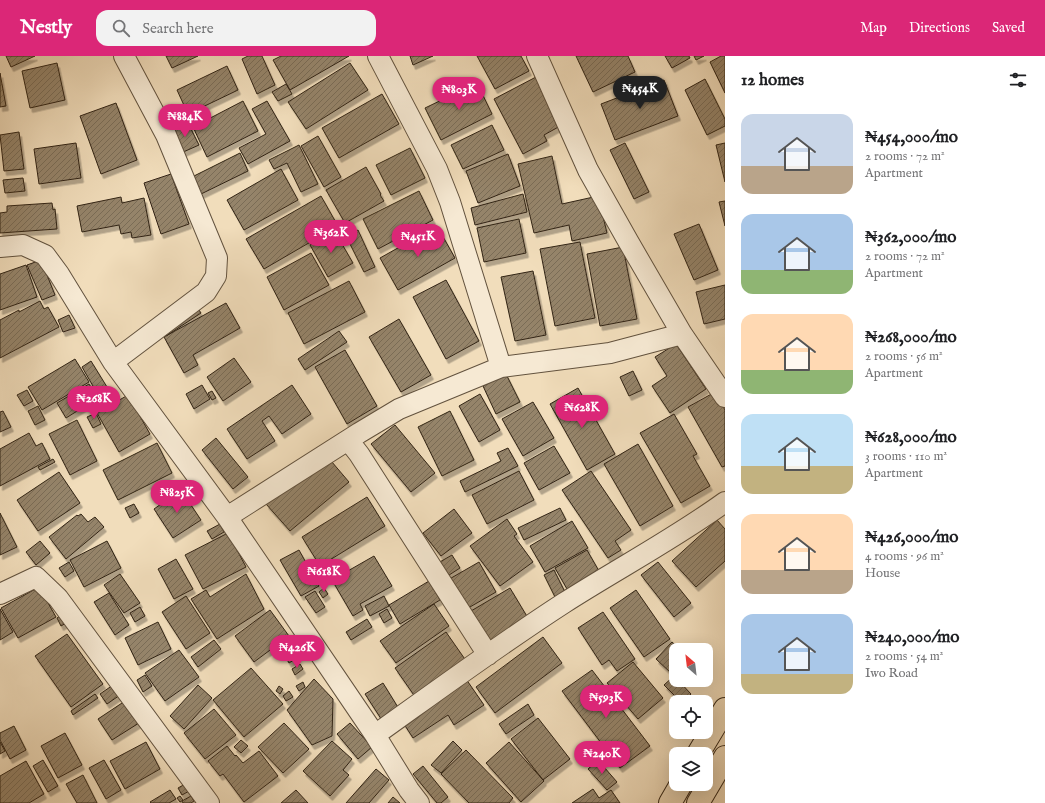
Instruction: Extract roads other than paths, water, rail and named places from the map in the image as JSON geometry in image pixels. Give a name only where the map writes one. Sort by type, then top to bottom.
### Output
[{"type":"main road","points":[[702,747],[725,708]]},
{"type":"main road","points":[[698,803],[722,772]]},
{"type":"main road","points":[[670,803],[677,791]]},
{"type":"street","points":[[114,362],[206,292],[216,276],[217,258],[166,135],[124,56]]},
{"type":"street","points":[[378,56],[437,169],[450,202],[501,367]]},
{"type":"street","points":[[537,56],[588,170],[682,334],[725,397]]},
{"type":"street","points":[[0,247],[23,245],[45,255],[59,274],[114,362],[227,517],[375,735],[409,790],[419,803]]},
{"type":"street","points":[[227,517],[399,409],[501,367],[610,352],[682,334]]},
{"type":"street","points":[[348,440],[488,655]]},
{"type":"street","points":[[375,735],[488,655],[565,603],[702,519],[725,502]]},
{"type":"street","points":[[0,594],[36,577],[58,598],[209,803]]}]
